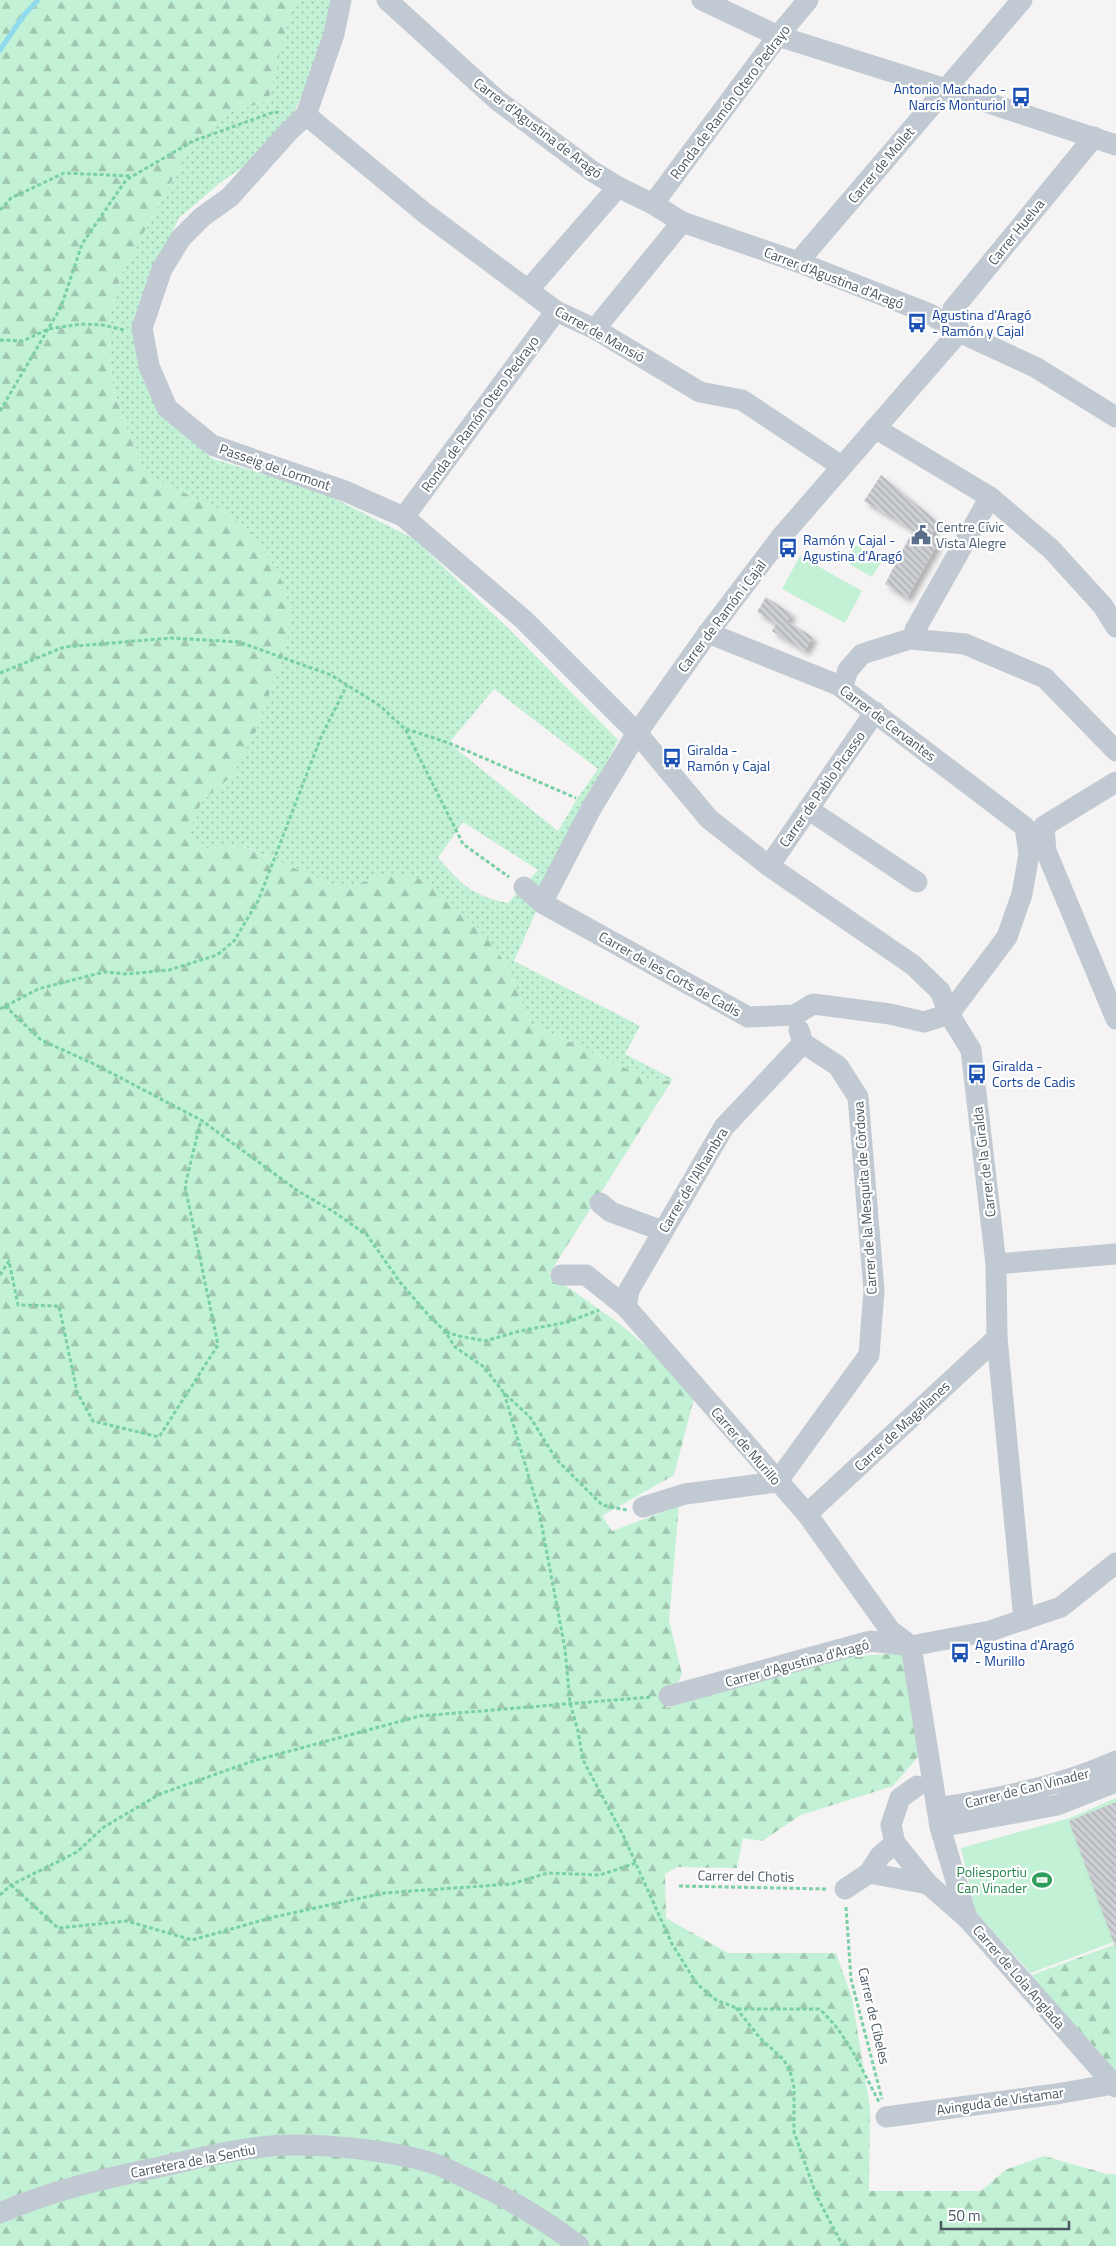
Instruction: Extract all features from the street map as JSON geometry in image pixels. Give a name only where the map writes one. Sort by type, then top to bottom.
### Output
[{"type":"street","name":"Passeig de Lormont","points":[[341,0],[334,34],[306,115],[289,131],[230,197],[202,217],[181,238],[162,269],[142,328],[149,366],[167,408],[212,445],[345,491],[404,518],[524,620],[637,733]]},
{"type":"street","name":"Carrer d'Agustina de Aragó","points":[[387,0],[497,100],[592,171],[618,187],[653,204]]},
{"type":"street","points":[[702,0],[778,36],[1094,137],[1116,146]]},
{"type":"street","name":"Ronda de Ramón Otero Pedrayo","points":[[653,204],[778,36],[808,0]]},
{"type":"street","name":"Carrer de Mollet","points":[[798,262],[1022,0]]},
{"type":"street","name":"Carrer de Mansió","points":[[306,115],[426,214],[556,311],[594,329],[700,392],[742,400],[841,466]]},
{"type":"street","name":"Carrer Huelva","points":[[959,332],[953,309],[1094,137]]},
{"type":"street","points":[[529,289],[618,187]]},
{"type":"street","name":"Carrer d'Agustina d'Aragó","points":[[653,204],[682,222],[798,262],[930,314],[959,332],[1035,367],[1116,416]]},
{"type":"street","points":[[594,329],[682,222]]},
{"type":"street","name":"Ronda de Ramón Otero Pedrayo","points":[[404,518],[556,311]]},
{"type":"street","name":"Carrer de Ramón i Cajal","points":[[542,903],[584,803],[637,733],[708,633],[781,537],[959,332]]},
{"type":"street","points":[[875,428],[990,497],[1051,549],[1103,606],[1116,627]]},
{"type":"street","points":[[915,630],[990,497]]},
{"type":"street","name":"Carrer de Cervantes","points":[[708,633],[842,688],[1034,827]]},
{"type":"street","points":[[842,688],[848,670],[862,654],[910,639],[965,644],[1045,678],[1116,751]]},
{"type":"street","name":"Carrer de Pablo Picasso","points":[[769,866],[874,712]]},
{"type":"street","name":"Carrer de la Giralda","points":[[637,733],[709,819],[769,866],[912,965],[940,991],[949,1014],[971,1050],[996,1264],[998,1338],[1024,1620]]},
{"type":"street","points":[[1034,827],[1116,782]]},
{"type":"street","points":[[808,809],[917,882]]},
{"type":"street","points":[[949,1014],[1007,937],[1022,894],[1034,827]]},
{"type":"street","points":[[1034,827],[1046,851],[1116,1019]]},
{"type":"street","name":"Carrer de les Corts de Cadis","points":[[524,887],[542,903],[748,1017],[796,1015],[813,1004],[890,1014],[924,1022],[949,1014]]},
{"type":"street","points":[[796,1015],[803,1043]]},
{"type":"street","name":"Carrer de l'Alhambra","points":[[623,1305],[629,1290],[724,1127],[803,1043]]},
{"type":"street","name":"Carrer de la Mesquita de Còrdova","points":[[776,1482],[868,1355],[874,1290],[858,1097],[838,1066],[803,1043]]},
{"type":"street","points":[[600,1203],[611,1212],[663,1231]]},
{"type":"street","points":[[996,1264],[1116,1254]]},
{"type":"street","name":"Carrer de Murillo","points":[[561,1275],[586,1275],[623,1305],[776,1482],[807,1514],[890,1630],[911,1646]]},
{"type":"street","name":"Carrer de Magallanes","points":[[807,1514],[998,1338]]},
{"type":"street","points":[[643,1507],[685,1494],[776,1482]]},
{"type":"street","name":"Carrer d'Agustina d'Aragó","points":[[669,1696],[871,1641],[911,1646],[990,1631],[1061,1607],[1116,1563]]},
{"type":"street","name":"Carrer de Lola Anglada","points":[[911,1646],[938,1818],[967,1918],[1115,2086]]},
{"type":"street","name":"Carrer de Can Vinader","points":[[938,1818],[986,1800],[1090,1773],[1116,1761]]},
{"type":"street","points":[[938,1818],[1057,1805],[1116,1782]]},
{"type":"street","points":[[917,1786],[900,1798],[891,1825],[894,1843],[928,1884],[967,1918]]},
{"type":"street","points":[[845,1889],[869,1873],[880,1856],[894,1843]]},
{"type":"street","points":[[869,1873],[928,1884]]},
{"type":"street","name":"Avinguda de Vistamar","points":[[886,2117],[1115,2086]]},
{"type":"street","name":"Carretera de la Sentiu","points":[[0,2213],[29,2200],[74,2186],[225,2152],[272,2146],[313,2145],[385,2153],[435,2164],[530,2211],[579,2246]]},
{"type":"path","points":[[0,411],[61,307],[82,244],[126,180],[193,141],[274,112],[306,115]]},
{"type":"path","points":[[0,210],[11,198],[64,173],[131,176]]},
{"type":"path","points":[[0,340],[23,341],[48,329],[81,324],[103,325],[119,331],[142,328]]},
{"type":"path","points":[[0,673],[64,648],[171,638],[239,642],[331,675],[379,705],[405,729],[463,844],[524,887]]},
{"type":"path","points":[[0,1009],[38,989],[104,972],[127,974],[169,970],[217,955],[234,941],[258,901],[321,737],[347,685]]},
{"type":"path","points":[[405,729],[449,742],[584,803]]},
{"type":"path","points":[[5,1006],[41,1040],[94,1064],[202,1120],[298,1191],[334,1212],[367,1235],[400,1282],[430,1317],[446,1331],[455,1347],[484,1366],[504,1393],[530,1417],[556,1459],[602,1505],[625,1510],[643,1507]]},
{"type":"path","points":[[0,1275],[9,1262],[18,1305],[59,1306],[77,1392],[93,1422],[159,1437],[218,1345],[185,1186],[202,1120]]},
{"type":"path","points":[[446,1331],[459,1336],[485,1340],[520,1330],[568,1322],[623,1305]]},
{"type":"path","points":[[504,1393],[541,1519],[565,1649],[570,1703],[578,1731],[583,1760],[602,1792],[672,1944],[696,1984],[716,2000],[739,2009],[819,2009],[832,2021],[855,2056],[886,2117]]},
{"type":"path","points":[[0,1895],[11,1885],[77,1852],[104,1827],[160,1794],[253,1761],[420,1716],[669,1696]]},
{"type":"path","points":[[11,1885],[58,1928],[127,1921],[192,1940],[274,1917],[384,1894],[511,1884],[548,1873],[600,1875],[636,1863]]},
{"type":"path","name":"Carrer del Chotis","points":[[679,1886],[813,1889]]},
{"type":"path","name":"Carrer de Cibeles","points":[[845,1889],[851,1979],[886,2117]]},
{"type":"path","points":[[735,2007],[760,2038],[784,2060],[790,2070],[794,2087],[794,2132],[817,2197],[843,2246]]},
{"type":"green space","points":[[0,0],[299,0],[291,11],[268,101],[228,113],[193,141],[121,275],[108,325],[113,390],[140,463],[157,480],[227,513],[247,528],[278,571],[290,607],[287,644],[256,731],[232,776],[202,801],[187,836],[205,848],[242,846],[343,889],[390,873],[429,881],[486,936],[508,967],[531,1024],[657,1083],[673,1079],[549,1274],[620,1324],[654,1353],[694,1398],[674,1475],[602,1516],[612,1531],[679,1506],[669,1620],[682,1674],[666,1708],[842,1657],[903,1653],[927,1746],[893,1786],[801,1815],[762,1841],[743,1838],[737,1868],[677,1867],[665,1874],[666,1918],[728,1953],[836,1953],[852,1998],[870,2107],[869,2191],[981,2191],[1005,2170],[1044,2156],[1107,2174],[1116,2174],[1116,2246],[0,2246]]},
{"type":"green space","points":[[299,0],[334,0],[312,73],[292,117],[254,159],[220,183],[179,218],[144,290],[157,411],[213,459],[320,491],[414,539],[509,629],[618,740],[566,845],[514,961],[640,1026],[625,1054],[673,1079],[657,1083],[531,1024],[508,967],[390,873],[343,889],[243,846],[205,848],[187,836],[202,801],[232,776],[247,528],[227,513],[157,480],[140,463],[113,389],[108,325],[121,275],[193,141],[228,113],[268,101],[291,11]],"holes":[[[494,689],[598,769],[558,831],[449,743]],[[463,822],[538,870],[508,903],[495,900],[468,888],[438,858]]]},
{"type":"green space","points":[[856,545],[882,561],[872,577],[846,562]]},
{"type":"green space","points":[[800,556],[862,591],[845,623],[782,589]]},
{"type":"green space","name":"Poliesportiu Can Vinader","points":[[1116,1798],[1116,1941],[1031,1973],[976,1913],[961,1848],[1070,1818]]},
{"type":"green space","points":[[1116,1944],[1116,2082],[1032,1975]]},
{"type":"building","name":"Centre Cívic Vista Alegre","points":[[881,475],[938,522],[929,540],[938,543],[907,598],[885,584],[913,530],[864,501]]},
{"type":"building","points":[[766,597],[792,614],[787,621],[813,637],[805,651],[772,631],[776,624],[757,612]]},
{"type":"building","points":[[1116,1802],[1116,1946],[1115,1946],[1069,1821]]},
{"type":"waterway","points":[[0,50],[24,15],[38,0]]},
{"type":"place","name":"Antonio Machado - Narcís Monturiol","points":[[1021,97]]},
{"type":"place","name":"Agustina d'Aragó - Ramón y Cajal","points":[[917,323]]},
{"type":"place","name":"Centre Cívic Vista Alegre","points":[[921,535]]},
{"type":"place","name":"Ramón y Cajal - Agustina d'Aragó","points":[[788,548]]},
{"type":"place","name":"Giralda - Ramón y Cajal","points":[[672,758]]},
{"type":"place","name":"Giralda - Corts de Cadis","points":[[977,1074]]},
{"type":"place","name":"Agustina d'Aragó - Murillo","points":[[960,1653]]},
{"type":"place","name":"Poliesportiu Can Vinader","points":[[1042,1880]]}]
